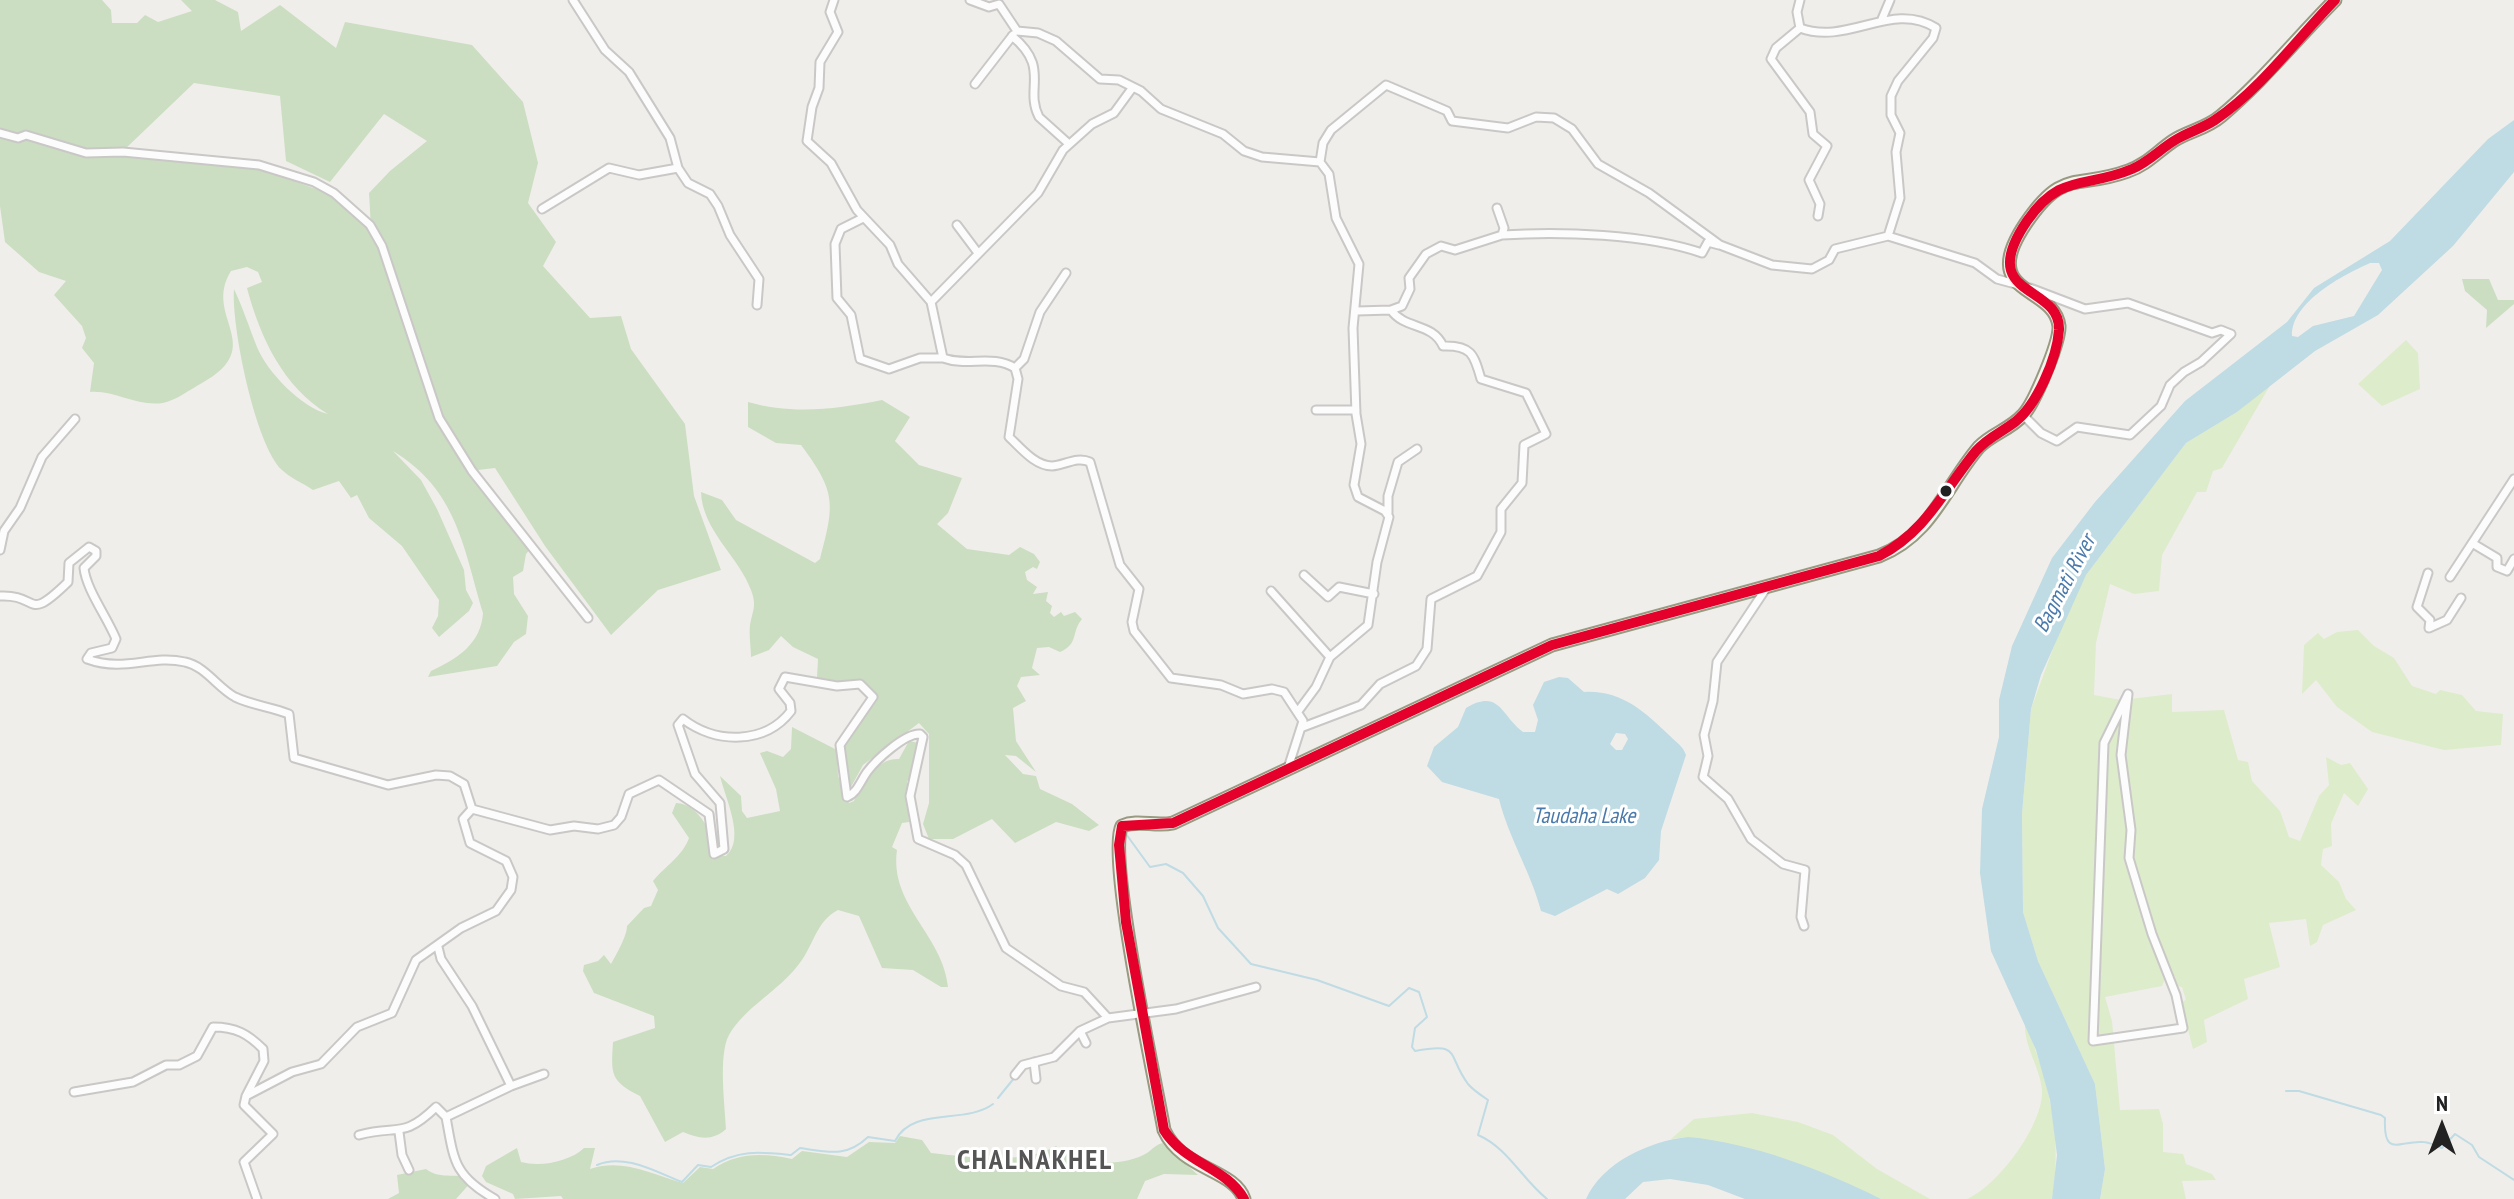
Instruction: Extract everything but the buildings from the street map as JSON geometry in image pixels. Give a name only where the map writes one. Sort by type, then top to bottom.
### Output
[{"type":"main road","points":[[1244,1199],[1231,1181],[1188,1160],[1168,1138],[1125,921],[1119,831],[1126,823],[1173,823],[1552,645],[1767,587],[1904,545],[1944,501],[1980,447],[2023,415],[2059,329],[2049,309],[2022,288],[2010,265],[2013,245],[2054,189],[2071,182],[2126,173],[2152,159],[2173,141],[2220,117],[2335,0]]},
{"type":"street","points":[[573,0],[605,50],[629,72],[670,138],[678,168],[688,183],[710,194],[718,206],[730,235],[759,279],[757,305]]},
{"type":"street","points":[[834,0],[830,12],[838,32],[820,62],[819,88],[812,107],[807,141],[831,163],[863,218],[890,245],[898,264],[931,302],[943,358]]},
{"type":"street","points":[[970,0],[989,7],[999,2],[1029,52],[1037,84],[1039,117],[1069,144]]},
{"type":"street","points":[[1800,0],[1797,12],[1800,28]]},
{"type":"street","points":[[1882,19],[1890,0]]},
{"type":"street","points":[[1800,28],[1824,33],[1846,32],[1882,19],[1916,20],[1936,28],[1933,38],[1898,81],[1891,96],[1891,115],[1900,133],[1896,152],[1900,198],[1888,236]]},
{"type":"street","points":[[1800,28],[1776,48],[1771,59],[1810,112],[1813,134],[1827,146],[1809,180],[1820,204],[1818,216]]},
{"type":"street","points":[[975,84],[1015,33]]},
{"type":"street","points":[[1015,33],[1038,33],[1056,41],[1100,79],[1119,80],[1161,109],[1223,134],[1244,151],[1262,157],[1320,162]]},
{"type":"street","points":[[1388,513],[1358,497],[1356,491],[1361,444],[1356,410],[1353,328],[1359,264],[1336,218],[1329,174],[1320,162],[1323,143],[1331,130],[1382,85],[1447,111],[1452,121],[1461,124],[1474,121],[1508,128],[1536,117],[1554,118],[1572,129],[1598,164],[1649,193],[1720,245]]},
{"type":"street","points":[[931,302],[1038,193],[1069,144],[1092,124],[1114,113],[1133,87]]},
{"type":"street","points":[[0,133],[18,138],[26,135],[86,153],[123,152],[259,165],[314,182],[334,193],[370,225],[382,246],[439,418],[452,442],[532,550],[588,618]]},
{"type":"street","points":[[542,209],[609,168],[639,175],[678,168]]},
{"type":"street","points":[[1497,208],[1504,228],[1502,235]]},
{"type":"street","points":[[863,218],[841,229],[835,257],[837,298],[851,315],[860,359],[889,369],[920,358],[943,358],[958,363],[998,360],[1015,368],[1018,379],[1009,437],[1040,463],[1052,466],[1081,460],[1090,462],[1120,565],[1139,589],[1132,622],[1138,639],[1171,678],[1221,685],[1243,694],[1276,689],[1284,692],[1299,710],[1303,727],[1288,771]]},
{"type":"street","points":[[957,225],[978,253]]},
{"type":"street","points":[[1357,311],[1391,310],[1402,306],[1410,289],[1409,278],[1426,254],[1441,246],[1455,250],[1502,235],[1578,234],[1668,243],[1702,253],[1708,242],[1772,265],[1812,269],[1829,260],[1835,249],[1888,236],[1975,263],[1997,279],[2085,309],[2128,303],[2212,333],[2221,330],[2231,334],[2170,385],[2161,406],[2130,435],[2077,427],[2057,441],[2041,433],[2023,415]]},
{"type":"street","points":[[1015,368],[1024,359],[1040,312],[1066,273]]},
{"type":"street","points":[[1303,727],[1361,705],[1380,684],[1422,658],[1427,649],[1431,599],[1460,583],[1474,581],[1501,532],[1501,509],[1522,483],[1524,445],[1546,434],[1526,393],[1481,379],[1473,352],[1463,345],[1443,346],[1426,327],[1405,323],[1391,310]]},
{"type":"street","points":[[1316,410],[1356,410]]},
{"type":"street","points":[[0,550],[4,531],[20,508],[42,457],[75,419]]},
{"type":"street","points":[[1299,710],[1316,687],[1330,657],[1368,625],[1388,513],[1388,496],[1398,462],[1417,449]]},
{"type":"street","points":[[2450,577],[2514,479]]},
{"type":"street","points":[[2472,543],[2497,558],[2497,567],[2507,571],[2514,559]]},
{"type":"street","points":[[0,596],[12,596],[36,606],[47,603],[68,582],[69,563],[89,547],[96,551],[96,556],[84,568],[85,582],[103,607],[116,639],[112,648],[91,653],[87,659],[119,666],[138,666],[152,660],[189,663],[236,698],[289,714],[294,758],[322,769],[388,785],[450,776],[464,784],[472,809]]},
{"type":"street","points":[[2428,573],[2417,607],[2430,620],[2429,628],[2447,620],[2461,598]]},
{"type":"street","points":[[1304,575],[1328,597],[1339,587],[1374,594]]},
{"type":"street","points":[[1767,587],[1717,662],[1713,701],[1704,735],[1708,756],[1703,777],[1728,799],[1751,839],[1783,864],[1805,870],[1801,917],[1804,926]]},
{"type":"street","points":[[1271,591],[1330,657]]},
{"type":"street","points":[[472,809],[550,830],[574,826],[605,829],[621,817],[629,794],[659,780],[709,814],[711,852],[721,853],[724,849],[724,815],[720,803],[695,774],[678,725],[683,719],[709,735],[757,735],[776,728],[791,711],[790,703],[779,689],[785,677],[837,686],[860,684],[873,697],[840,745],[847,797],[856,791],[868,771],[909,736],[920,734],[923,737],[910,796],[918,839],[955,855],[966,865],[1006,948],[1061,986],[1084,992],[1108,1018]]},
{"type":"street","points":[[2128,694],[2121,755],[2131,830],[2129,858],[2152,934],[2176,995],[2183,1028],[2093,1041],[2104,743],[2128,694]]},
{"type":"street","points":[[246,1096],[292,1072],[321,1064],[357,1027],[392,1013],[411,967],[461,928],[496,911],[505,902],[513,884],[506,861],[475,847],[466,836],[463,819],[472,809]]},
{"type":"street","points":[[438,947],[446,967],[472,1006],[511,1086]]},
{"type":"street","points":[[1015,1075],[1023,1065],[1034,1065],[1054,1057],[1108,1018],[1176,1009],[1256,987]]},
{"type":"street","points":[[74,1092],[133,1082],[166,1065],[179,1065],[197,1056],[213,1027],[230,1027],[248,1035],[263,1049],[264,1061],[244,1105],[273,1134],[244,1162],[257,1199]]},
{"type":"street","points":[[1034,1065],[1036,1079]]},
{"type":"street","points":[[446,1117],[544,1074]]},
{"type":"street","points":[[359,1135],[374,1131],[399,1132],[421,1123],[436,1107],[446,1117],[458,1171],[474,1187],[495,1199]]},
{"type":"street","points":[[399,1132],[402,1155],[409,1170]]},
{"type":"green space","points":[[0,0],[102,0],[111,10],[112,23],[137,23],[145,15],[158,22],[192,11],[181,0],[215,0],[238,12],[241,31],[280,5],[336,48],[345,22],[472,45],[523,102],[538,163],[528,203],[556,242],[543,266],[590,318],[621,316],[631,349],[685,424],[694,496],[721,570],[658,590],[611,635],[545,546],[495,468],[478,470],[534,545],[526,554],[523,571],[513,577],[514,594],[528,616],[526,634],[514,642],[497,666],[428,677],[431,671],[450,661],[473,642],[481,624],[483,613],[463,543],[444,502],[431,483],[393,451],[421,480],[437,509],[464,570],[466,590],[473,603],[469,611],[439,637],[432,628],[438,616],[439,600],[402,546],[369,518],[357,495],[351,498],[339,481],[313,490],[282,470],[272,456],[254,411],[236,329],[234,289],[257,347],[269,367],[286,388],[307,405],[328,414],[298,390],[266,342],[247,288],[262,282],[258,272],[247,267],[231,271],[224,288],[224,303],[233,343],[231,356],[221,369],[202,383],[173,400],[153,404],[90,392],[94,363],[82,348],[86,338],[82,326],[54,295],[66,281],[39,272],[5,242],[0,206]],"holes":[[[194,83],[280,96],[286,161],[330,182],[384,114],[427,141],[369,193],[371,228],[327,193],[255,167],[123,151]]]},
{"type":"green space","points":[[2462,279],[2489,279],[2498,300],[2514,300],[2514,304],[2486,328],[2487,310],[2465,291]]},
{"type":"green space","points":[[2406,340],[2418,353],[2420,389],[2382,406],[2358,384]]},
{"type":"green space","points":[[2272,382],[2222,468],[2213,471],[2206,492],[2197,492],[2162,555],[2159,591],[2134,594],[2110,584],[2096,643],[2094,695],[2121,700],[2172,694],[2172,712],[2224,710],[2238,760],[2248,762],[2252,781],[2280,811],[2289,837],[2300,841],[2319,796],[2329,785],[2326,757],[2341,765],[2350,763],[2368,789],[2358,806],[2344,793],[2331,824],[2332,846],[2323,849],[2321,865],[2339,882],[2346,899],[2356,910],[2323,925],[2317,942],[2310,946],[2306,919],[2269,923],[2280,967],[2244,979],[2248,999],[2204,1020],[2207,1042],[2193,1049],[2181,1002],[2186,1000],[2182,987],[2176,986],[2175,976],[2166,977],[2162,986],[2105,997],[2112,1021],[2120,1110],[2159,1109],[2163,1124],[2163,1152],[2183,1154],[2186,1164],[2212,1174],[2216,1180],[2182,1181],[2186,1199],[2100,1199],[2105,1169],[2095,1084],[2038,961],[2023,912],[2022,814],[2031,709],[2066,613],[2086,575],[2186,443],[2237,412]]},
{"type":"green space","points":[[882,400],[910,417],[895,441],[919,465],[962,478],[948,513],[937,524],[967,549],[1009,555],[1020,547],[1034,554],[1040,562],[1037,569],[1033,567],[1025,572],[1027,580],[1037,587],[1033,594],[1048,592],[1046,601],[1052,606],[1050,613],[1054,617],[1061,612],[1064,616],[1075,612],[1082,619],[1066,649],[1060,652],[1049,647],[1037,648],[1032,668],[1040,675],[1021,677],[1017,686],[1026,701],[1013,708],[1016,741],[1036,772],[1016,756],[1005,755],[1023,774],[1036,776],[1040,789],[1072,804],[1099,825],[1089,831],[1056,822],[1015,843],[992,819],[953,839],[929,839],[923,824],[929,803],[929,734],[919,723],[863,765],[851,787],[847,786],[844,743],[875,703],[876,697],[867,685],[817,678],[818,659],[793,647],[781,636],[769,650],[751,657],[753,595],[714,531],[703,506],[701,492],[722,500],[736,520],[815,563],[820,559],[830,511],[826,487],[801,445],[776,443],[748,427],[748,402],[782,408],[815,409]]},
{"type":"green space","points":[[2358,630],[2374,646],[2394,658],[2412,686],[2436,694],[2440,690],[2462,695],[2476,711],[2503,714],[2501,745],[2444,750],[2372,732],[2337,707],[2316,680],[2302,694],[2304,645],[2318,633],[2324,639],[2337,632]]},
{"type":"green space","points":[[792,727],[837,750],[838,776],[849,803],[854,801],[877,767],[899,759],[909,741],[919,743],[911,779],[907,781],[909,822],[902,823],[892,847],[897,850],[901,887],[937,951],[948,987],[941,987],[913,970],[882,968],[859,916],[838,910],[825,920],[791,973],[744,1016],[729,1035],[723,1067],[726,1129],[706,1138],[683,1132],[665,1142],[640,1096],[623,1086],[614,1075],[612,1062],[613,1042],[655,1028],[654,1016],[594,993],[583,971],[584,965],[598,961],[604,955],[611,964],[627,926],[644,908],[651,906],[658,890],[653,881],[686,845],[689,838],[672,813],[676,803],[699,815],[709,830],[718,855],[726,856],[732,849],[734,829],[720,776],[741,796],[742,811],[747,818],[780,811],[776,789],[760,753],[767,751],[783,757],[791,749]]},
{"type":"green space","points":[[2025,1024],[2041,1066],[2052,1110],[2056,1154],[2052,1199],[1967,1199],[2005,1168],[2027,1136],[2041,1104],[2042,1090]]},
{"type":"green space","points":[[1752,1113],[1798,1122],[1833,1135],[1877,1169],[1930,1199],[1881,1199],[1782,1159],[1688,1137],[1671,1139],[1694,1119]]},
{"type":"green space","points":[[900,1136],[922,1140],[931,1153],[1012,1158],[1056,1146],[1075,1157],[1100,1162],[1137,1158],[1163,1143],[1198,1175],[1164,1174],[1145,1181],[1137,1199],[563,1199],[561,1196],[515,1199],[513,1194],[486,1182],[482,1176],[486,1166],[517,1148],[521,1162],[537,1164],[563,1160],[584,1148],[595,1148],[590,1169],[625,1166],[683,1183],[700,1167],[713,1169],[741,1157],[761,1155],[792,1159],[802,1151],[847,1157],[869,1142],[895,1143]]},
{"type":"green space","points":[[426,1169],[438,1175],[462,1176],[473,1180],[456,1199],[388,1199],[399,1193],[397,1175]]},
{"type":"water","name":"Bagmati River","points":[[2514,120],[2514,172],[2453,246],[2378,315],[2315,351],[2237,412],[2186,443],[2086,575],[2041,675],[2031,709],[2022,814],[2023,912],[2038,961],[2095,1084],[2105,1169],[2100,1199],[2052,1199],[2057,1155],[2050,1100],[2036,1050],[1991,951],[1980,873],[1982,809],[1999,737],[1999,700],[2012,646],[2052,558],[2095,502],[2185,401],[2287,322],[2314,288],[2390,241],[2488,139]],"holes":[[[2379,263],[2382,270],[2354,316],[2313,326],[2298,337],[2292,336],[2300,312],[2320,291],[2359,268]]]},
{"type":"water","name":"Taudaha Lake","points":[[1559,677],[1568,678],[1584,692],[1621,698],[1651,718],[1680,745],[1686,755],[1661,831],[1659,860],[1645,878],[1618,894],[1607,889],[1555,916],[1541,911],[1499,799],[1442,782],[1427,766],[1434,747],[1458,727],[1466,708],[1477,703],[1486,701],[1499,706],[1523,732],[1535,732],[1538,720],[1533,705],[1544,682]],"holes":[[[1616,733],[1625,734],[1628,739],[1622,750],[1616,750],[1610,744]]]},
{"type":"water","points":[[1688,1137],[1737,1145],[1787,1159],[1881,1199],[1745,1199],[1708,1185],[1670,1179],[1643,1182],[1625,1199],[1586,1199],[1603,1175],[1628,1156],[1658,1143]]},
{"type":"waterway","points":[[1126,834],[1150,867],[1166,864],[1183,873],[1203,896],[1218,928],[1251,964],[1317,980],[1389,1006],[1409,988],[1419,992],[1427,1017],[1415,1028],[1412,1047],[1415,1051],[1440,1048],[1451,1053],[1468,1084],[1488,1100],[1478,1135],[1498,1148],[1547,1199]]},
{"type":"waterway","points":[[998,1098],[1015,1077]]},
{"type":"waterway","points":[[2286,1091],[2299,1091],[2381,1115],[2385,1118],[2387,1139],[2395,1145],[2426,1142],[2442,1148],[2455,1134],[2472,1145],[2479,1157],[2514,1180]]},
{"type":"waterway","points":[[597,1165],[629,1162],[682,1182],[698,1165],[711,1167],[731,1157],[750,1153],[791,1155],[800,1148],[844,1151],[868,1137],[895,1141],[903,1130],[914,1123],[968,1114],[993,1104]]},
{"type":"transit line","points":[[1244,1199],[1227,1180],[1183,1151],[1164,1130],[1126,922],[1119,845],[1122,826],[1173,823],[1552,645],[1879,556],[1895,546],[1922,523],[1980,446],[2023,414],[2050,367],[2059,330],[2056,315],[2014,277],[2010,264],[2013,246],[2039,206],[2063,188],[2138,166],[2177,139],[2215,120],[2248,94],[2335,0]]},
{"type":"district","name":"CHALNAKHEL","points":[[1035,1161]]}]
